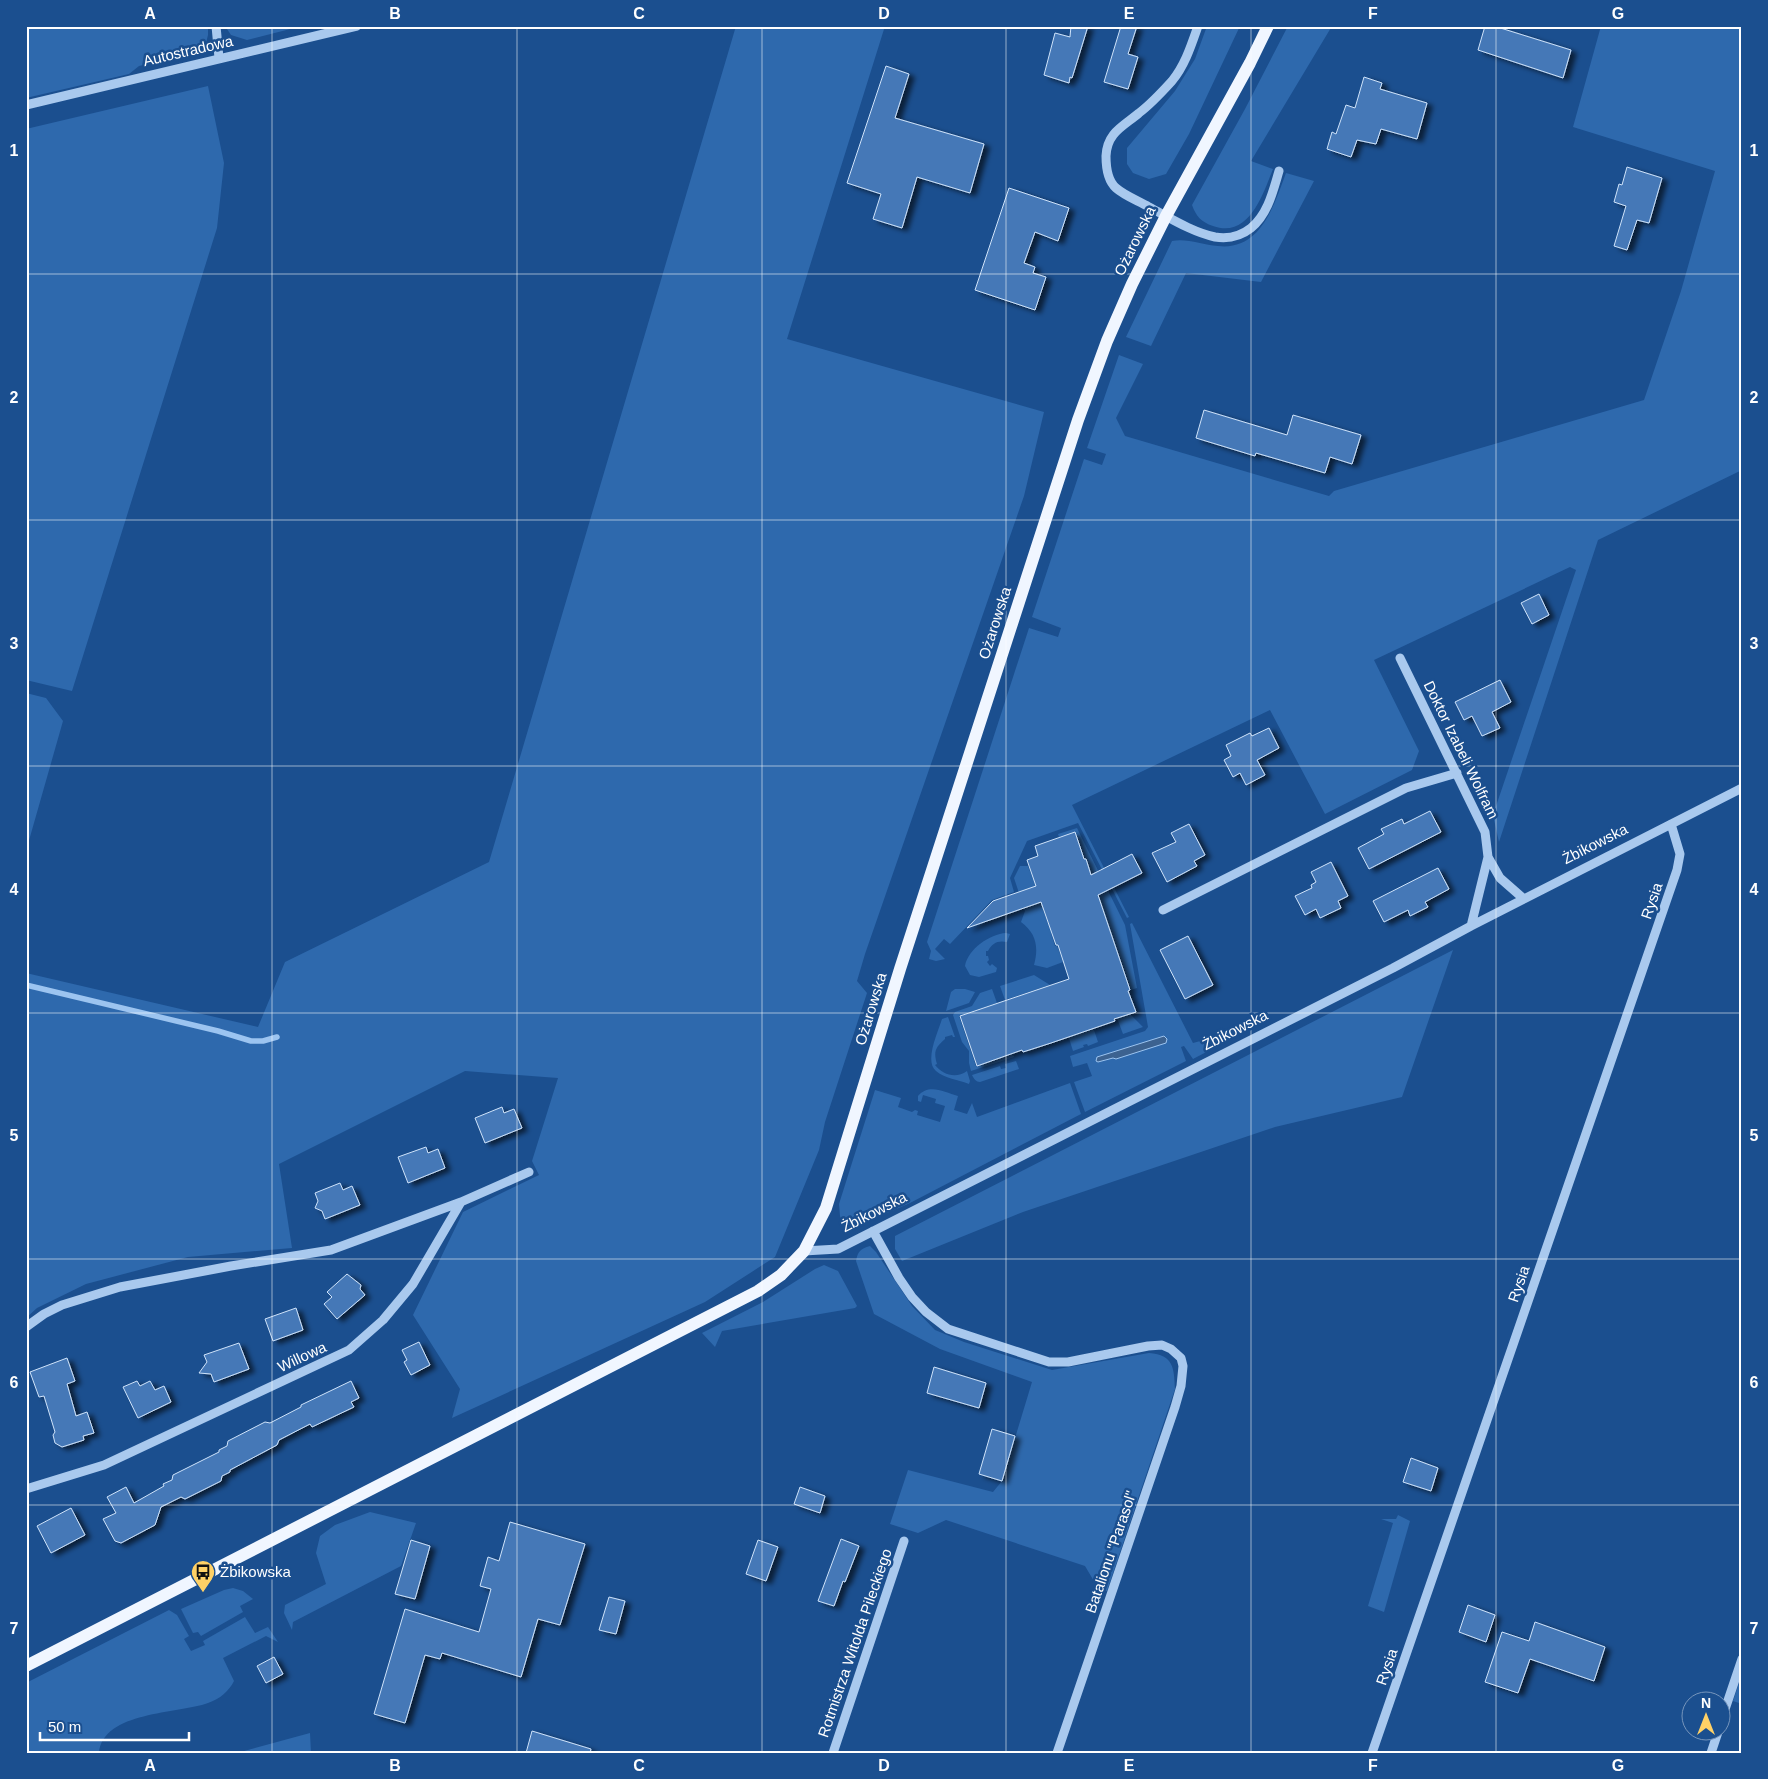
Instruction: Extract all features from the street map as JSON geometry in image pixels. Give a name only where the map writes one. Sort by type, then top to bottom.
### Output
[{"type":"main road","name":"Ożarowska","points":[[804,1251],[826,1208],[900,968],[1078,420],[1107,341],[1132,284],[1166,216],[1250,63],[1268,26]]},
{"type":"main road","points":[[26,1666],[758,1291],[781,1276],[804,1251]]},
{"type":"street","points":[[216,26],[219,58]]},
{"type":"street","name":"Autostradowa","points":[[26,105],[357,26]]},
{"type":"street","points":[[1198,26],[1183,65],[1172,81],[1139,114],[1121,126],[1112,138],[1106,155],[1108,174],[1115,187],[1166,216],[1194,229],[1215,237],[1226,238],[1238,235],[1251,228],[1262,215],[1279,171]]},
{"type":"street","name":"Doktor Izabeli Wolfram","points":[[1400,658],[1485,832],[1488,857],[1471,926]]},
{"type":"street","points":[[1163,910],[1406,788],[1457,773]]},
{"type":"street","name":"Żbikowska","points":[[804,1251],[838,1249],[1393,968],[1471,926],[1742,788]]},
{"type":"street","name":"Rysia","points":[[1372,1753],[1677,870],[1680,854],[1670,824]]},
{"type":"street","name":"Doktor Izabeli Wolfram","points":[[1488,857],[1500,878],[1524,899]]},
{"type":"street","points":[[26,1327],[44,1314],[62,1305],[120,1287],[231,1266],[331,1250],[461,1202],[529,1172]]},
{"type":"street","name":"Willowa","points":[[26,1489],[104,1465],[349,1350],[384,1320],[414,1284],[461,1202]]},
{"type":"street","name":"Batalionu \"Parasol\"","points":[[873,1231],[899,1278],[912,1297],[926,1312],[948,1328],[1049,1362],[1068,1362],[1148,1346],[1162,1345],[1171,1349],[1181,1358],[1183,1375],[1175,1407],[1058,1753]]},
{"type":"street","name":"Rotmistrza Witolda Pileckiego","points":[[832,1753],[904,1541]]},
{"type":"street","points":[[1730,1694],[1742,1659]]},
{"type":"shaded area","points":[[26,26],[208,26],[208,35],[206,43],[185,55],[139,66],[129,74],[26,98]]},
{"type":"shaded area","points":[[225,26],[302,26],[247,40],[231,35]]},
{"type":"shaded area","points":[[736,26],[885,26],[787,339],[1044,412],[1024,496],[865,954],[857,981],[867,993],[825,1122],[819,1150],[775,1257],[705,1302],[452,1418],[460,1389],[413,1315],[463,1212],[539,1175],[532,1161],[558,1078],[465,1071],[279,1164],[292,1248],[188,1257],[86,1284],[37,1308],[26,1318],[26,973],[258,1027],[285,962],[489,862]]},
{"type":"shaded area","points":[[1207,26],[1240,26],[1189,134],[1166,174],[1149,179],[1133,173],[1127,164],[1127,148],[1175,91],[1195,59]]},
{"type":"shaded area","points":[[1288,26],[1332,26],[1251,161],[1273,169],[1253,212],[1236,226],[1226,228],[1205,223],[1195,212],[1192,205]]},
{"type":"shaded area","points":[[1601,26],[1742,26],[1742,470],[1598,540],[1499,842],[1493,815],[1576,570],[1570,567],[1374,660],[1419,751],[1412,770],[1325,814],[1270,710],[1072,805],[1129,917],[1127,918],[1078,823],[1027,841],[1010,878],[1014,892],[992,900],[950,944],[944,939],[935,949],[945,959],[936,961],[929,959],[931,951],[927,942],[1029,628],[1058,637],[1061,628],[1032,617],[1084,459],[1102,465],[1106,454],[1087,448],[1119,355],[1143,364],[1116,418],[1125,436],[1329,496],[1334,491],[1644,400],[1681,291],[1715,171],[1573,127]]},
{"type":"shaded area","points":[[208,86],[224,163],[217,228],[72,691],[26,680],[26,129]]},
{"type":"shaded area","points":[[1286,173],[1314,181],[1261,282],[1186,273],[1151,346],[1126,337],[1172,241],[1183,240],[1218,246],[1233,246],[1245,241],[1255,234],[1264,223],[1271,211]]},
{"type":"shaded area","points":[[26,693],[46,698],[63,721],[26,851]]},
{"type":"shaded area","points":[[1077,828],[1125,925],[1137,988],[1131,990],[1086,858],[1084,859],[1075,833],[1059,837],[1058,834]]},
{"type":"shaded area","points":[[1020,866],[1028,866],[1034,879],[1045,909],[1043,910],[1052,932],[1055,946],[1057,945],[1063,962],[1047,968],[1034,965],[1035,941],[1030,931],[1021,922],[1025,911],[1014,878]]},
{"type":"shaded area","points":[[1132,923],[1193,1043],[1215,1037],[1241,1026],[1233,1038],[1193,1059],[1184,1046],[1181,1047],[1186,1061],[1085,1112],[1074,1082],[1092,1076],[1087,1063],[1073,1067],[1070,1056],[1145,1031],[1148,1027],[1130,924]]},
{"type":"shaded area","points":[[1010,934],[1007,942],[1001,941],[996,943],[986,951],[986,956],[988,956],[989,960],[987,962],[990,966],[992,964],[997,968],[996,972],[979,977],[970,975],[965,966],[975,948],[993,936]]},
{"type":"shaded area","points":[[1453,950],[1402,1097],[1275,1127],[1023,1212],[902,1261],[895,1249],[895,1236]]},
{"type":"shaded area","points":[[1034,975],[1050,985],[1005,1000],[1000,986]]},
{"type":"shaded area","points":[[955,989],[975,992],[969,1003],[946,1011],[951,992]]},
{"type":"shaded area","points":[[992,989],[997,1003],[959,1016],[976,1066],[1013,1054],[1014,1057],[971,1071],[969,1051],[962,1042],[953,1015],[955,1012],[972,1006],[980,993]]},
{"type":"shaded area","points":[[1130,1014],[1143,1027],[1123,1034],[1117,1018]]},
{"type":"shaded area","points":[[948,1017],[955,1037],[952,1035],[945,1037],[937,1047],[935,1056],[937,1064],[935,1065],[950,1075],[958,1075],[967,1071],[969,1084],[936,1071],[931,1060],[935,1039],[942,1019]]},
{"type":"shaded area","points":[[1093,1027],[1098,1042],[1088,1046],[1087,1044],[1083,1045],[1084,1047],[1073,1051],[1068,1035],[1074,1035]]},
{"type":"shaded area","points":[[1164,1036],[1167,1039],[1166,1043],[1116,1059],[1096,1061],[1097,1057]]},
{"type":"shaded area","points":[[1016,1061],[1019,1069],[980,1082],[975,1080],[972,1075],[1000,1066],[1001,1069],[1006,1068],[1005,1064]]},
{"type":"shaded area","points":[[1070,1083],[1081,1114],[908,1204],[866,1222],[847,1224],[841,1220],[839,1204],[875,1090],[901,1098],[898,1107],[912,1112],[918,1111],[917,1115],[940,1122],[945,1106],[935,1103],[936,1099],[923,1095],[921,1102],[918,1101],[918,1096],[922,1092],[932,1089],[958,1096],[954,1110],[967,1114],[972,1103],[977,1117]]},
{"type":"shaded area","points":[[870,1246],[912,1306],[935,1330],[964,1342],[1052,1370],[1149,1353],[1163,1357],[1171,1364],[1175,1389],[1107,1591],[1098,1588],[1085,1566],[946,1520],[918,1533],[890,1524],[908,1470],[993,1492],[1002,1481],[1032,1382],[940,1349],[874,1314],[856,1261],[860,1251]]},
{"type":"shaded area","points":[[824,1265],[838,1271],[857,1306],[855,1308],[722,1331],[715,1347],[702,1333],[763,1302]]},
{"type":"shaded area","points":[[370,1512],[416,1523],[401,1566],[293,1622],[292,1630],[284,1613],[285,1605],[326,1584],[316,1553],[320,1536],[335,1525]]},
{"type":"shaded area","points":[[1398,1515],[1410,1521],[1384,1612],[1368,1606],[1393,1523],[1381,1519],[1396,1519]]},
{"type":"shaded area","points":[[233,1588],[243,1591],[253,1599],[240,1606],[243,1612],[201,1636],[198,1632],[193,1633],[181,1609],[224,1590]]},
{"type":"shaded area","points":[[169,1610],[177,1615],[189,1636],[184,1639],[191,1651],[205,1645],[203,1641],[245,1617],[255,1633],[268,1627],[278,1642],[266,1636],[223,1658],[234,1681],[230,1688],[220,1697],[195,1707],[144,1716],[127,1722],[114,1729],[104,1739],[99,1753],[26,1753],[26,1683]]},
{"type":"shaded area","points":[[1742,1674],[1742,1704],[1733,1701]]},
{"type":"shaded area","points":[[310,1733],[311,1753],[237,1753]]},
{"type":"building","points":[[1071,26],[1088,26],[1069,83],[1044,75],[1055,33],[1070,37]]},
{"type":"building","points":[[1121,26],[1137,26],[1128,54],[1138,57],[1128,89],[1104,82]]},
{"type":"building","points":[[1485,26],[1494,26],[1571,50],[1563,78],[1478,50]]},
{"type":"building","points":[[886,66],[909,74],[895,118],[984,144],[970,193],[917,177],[902,228],[873,219],[881,194],[847,183]]},
{"type":"building","points":[[1364,77],[1382,83],[1380,89],[1427,103],[1417,139],[1381,129],[1376,144],[1357,140],[1351,157],[1327,149],[1332,132],[1336,134],[1346,105],[1355,108]]},
{"type":"building","points":[[1627,167],[1662,178],[1649,223],[1637,220],[1627,250],[1614,246],[1626,206],[1614,202],[1619,184],[1622,185]]},
{"type":"building","points":[[1009,188],[1069,208],[1058,241],[1035,232],[1024,263],[1035,267],[1033,273],[1046,277],[1035,310],[975,290]]},
{"type":"building","points":[[1204,410],[1287,435],[1293,415],[1361,435],[1352,464],[1330,457],[1325,473],[1256,453],[1255,456],[1196,438]]},
{"type":"building","points":[[1539,594],[1549,615],[1532,624],[1521,603]]},
{"type":"building","points":[[1500,680],[1511,702],[1492,712],[1500,728],[1482,736],[1472,716],[1464,720],[1455,702]]},
{"type":"building","points":[[1269,728],[1279,748],[1257,760],[1265,775],[1246,785],[1240,773],[1233,777],[1224,760],[1231,756],[1226,745],[1250,733],[1252,736]]},
{"type":"building","points":[[1430,811],[1441,832],[1369,869],[1358,848],[1384,834],[1381,829],[1402,819],[1404,824]]},
{"type":"building","points":[[1189,824],[1205,855],[1194,861],[1197,866],[1167,882],[1152,853],[1176,842],[1171,833]]},
{"type":"building","points":[[1075,832],[1091,875],[1132,854],[1142,873],[1098,895],[1136,1012],[1051,1043],[1023,1052],[1022,1050],[977,1066],[960,1016],[1069,979],[1041,902],[967,928],[993,901],[1036,886],[1027,860],[1038,856],[1035,846]]},
{"type":"building","points":[[1331,862],[1348,896],[1338,901],[1341,908],[1320,918],[1316,909],[1305,915],[1295,896],[1312,888],[1311,885],[1316,882],[1311,872]]},
{"type":"building","points":[[1438,868],[1449,889],[1425,902],[1428,907],[1410,916],[1408,910],[1384,922],[1373,901]]},
{"type":"building","points":[[1188,936],[1213,985],[1185,999],[1160,950]]},
{"type":"building","points":[[502,1107],[504,1113],[514,1109],[522,1128],[485,1143],[475,1118]]},
{"type":"building","points":[[426,1147],[428,1153],[438,1149],[445,1168],[408,1183],[398,1157]]},
{"type":"building","points":[[340,1183],[343,1190],[352,1186],[360,1205],[325,1219],[322,1211],[315,1208],[318,1201],[315,1193]]},
{"type":"building","points":[[347,1274],[361,1285],[360,1289],[365,1295],[337,1319],[324,1304],[332,1297],[327,1292]]},
{"type":"building","points":[[296,1308],[303,1330],[273,1341],[265,1319]]},
{"type":"building","points":[[419,1342],[430,1365],[411,1375],[404,1362],[407,1360],[402,1350]]},
{"type":"building","points":[[239,1343],[249,1369],[214,1382],[211,1374],[199,1373],[207,1362],[204,1355]]},
{"type":"building","points":[[67,1358],[75,1381],[67,1384],[76,1416],[87,1412],[94,1433],[83,1436],[84,1440],[62,1447],[55,1443],[53,1435],[55,1432],[44,1396],[39,1397],[30,1372]]},
{"type":"building","points":[[934,1367],[986,1383],[979,1408],[927,1393]]},
{"type":"building","points":[[137,1381],[140,1386],[150,1381],[155,1390],[164,1386],[171,1402],[138,1418],[123,1387]]},
{"type":"building","points":[[351,1381],[359,1398],[351,1402],[354,1407],[312,1427],[310,1424],[279,1440],[277,1445],[230,1470],[230,1472],[222,1476],[221,1481],[185,1499],[181,1497],[161,1507],[155,1525],[121,1543],[115,1541],[103,1519],[116,1513],[107,1497],[126,1487],[134,1503],[164,1486],[163,1484],[172,1480],[173,1475],[219,1452],[219,1450],[227,1446],[228,1441],[265,1422],[270,1423],[301,1407],[301,1405]]},
{"type":"building","points":[[992,1429],[1015,1436],[1002,1481],[979,1474]]},
{"type":"building","points":[[1411,1458],[1438,1468],[1431,1491],[1403,1482]]},
{"type":"building","points":[[800,1487],[825,1496],[820,1513],[794,1504]]},
{"type":"building","points":[[71,1508],[85,1535],[51,1553],[37,1526]]},
{"type":"building","points":[[510,1522],[585,1544],[560,1625],[538,1619],[521,1677],[442,1653],[440,1659],[425,1655],[405,1723],[374,1714],[405,1609],[479,1632],[491,1589],[480,1586],[488,1557],[499,1561]]},
{"type":"building","points":[[841,1539],[859,1546],[834,1606],[818,1601]]},
{"type":"building","points":[[411,1540],[430,1546],[415,1599],[395,1594]]},
{"type":"building","points":[[758,1540],[778,1547],[766,1581],[746,1574]]},
{"type":"building","points":[[609,1597],[625,1601],[616,1634],[599,1630]]},
{"type":"building","points":[[1468,1605],[1495,1615],[1486,1642],[1459,1632]]},
{"type":"building","points":[[1535,1622],[1605,1647],[1594,1681],[1530,1659],[1518,1693],[1485,1682],[1502,1632],[1529,1641]]},
{"type":"building","points":[[274,1657],[283,1674],[266,1683],[257,1666]]},
{"type":"building","points":[[532,1731],[591,1749],[590,1753],[526,1753]]},
{"type":"waterway","points":[[26,985],[218,1031],[251,1041],[263,1041],[277,1037]]},
{"type":"place","name":"Żbikowska","points":[[203,1593]]}]
